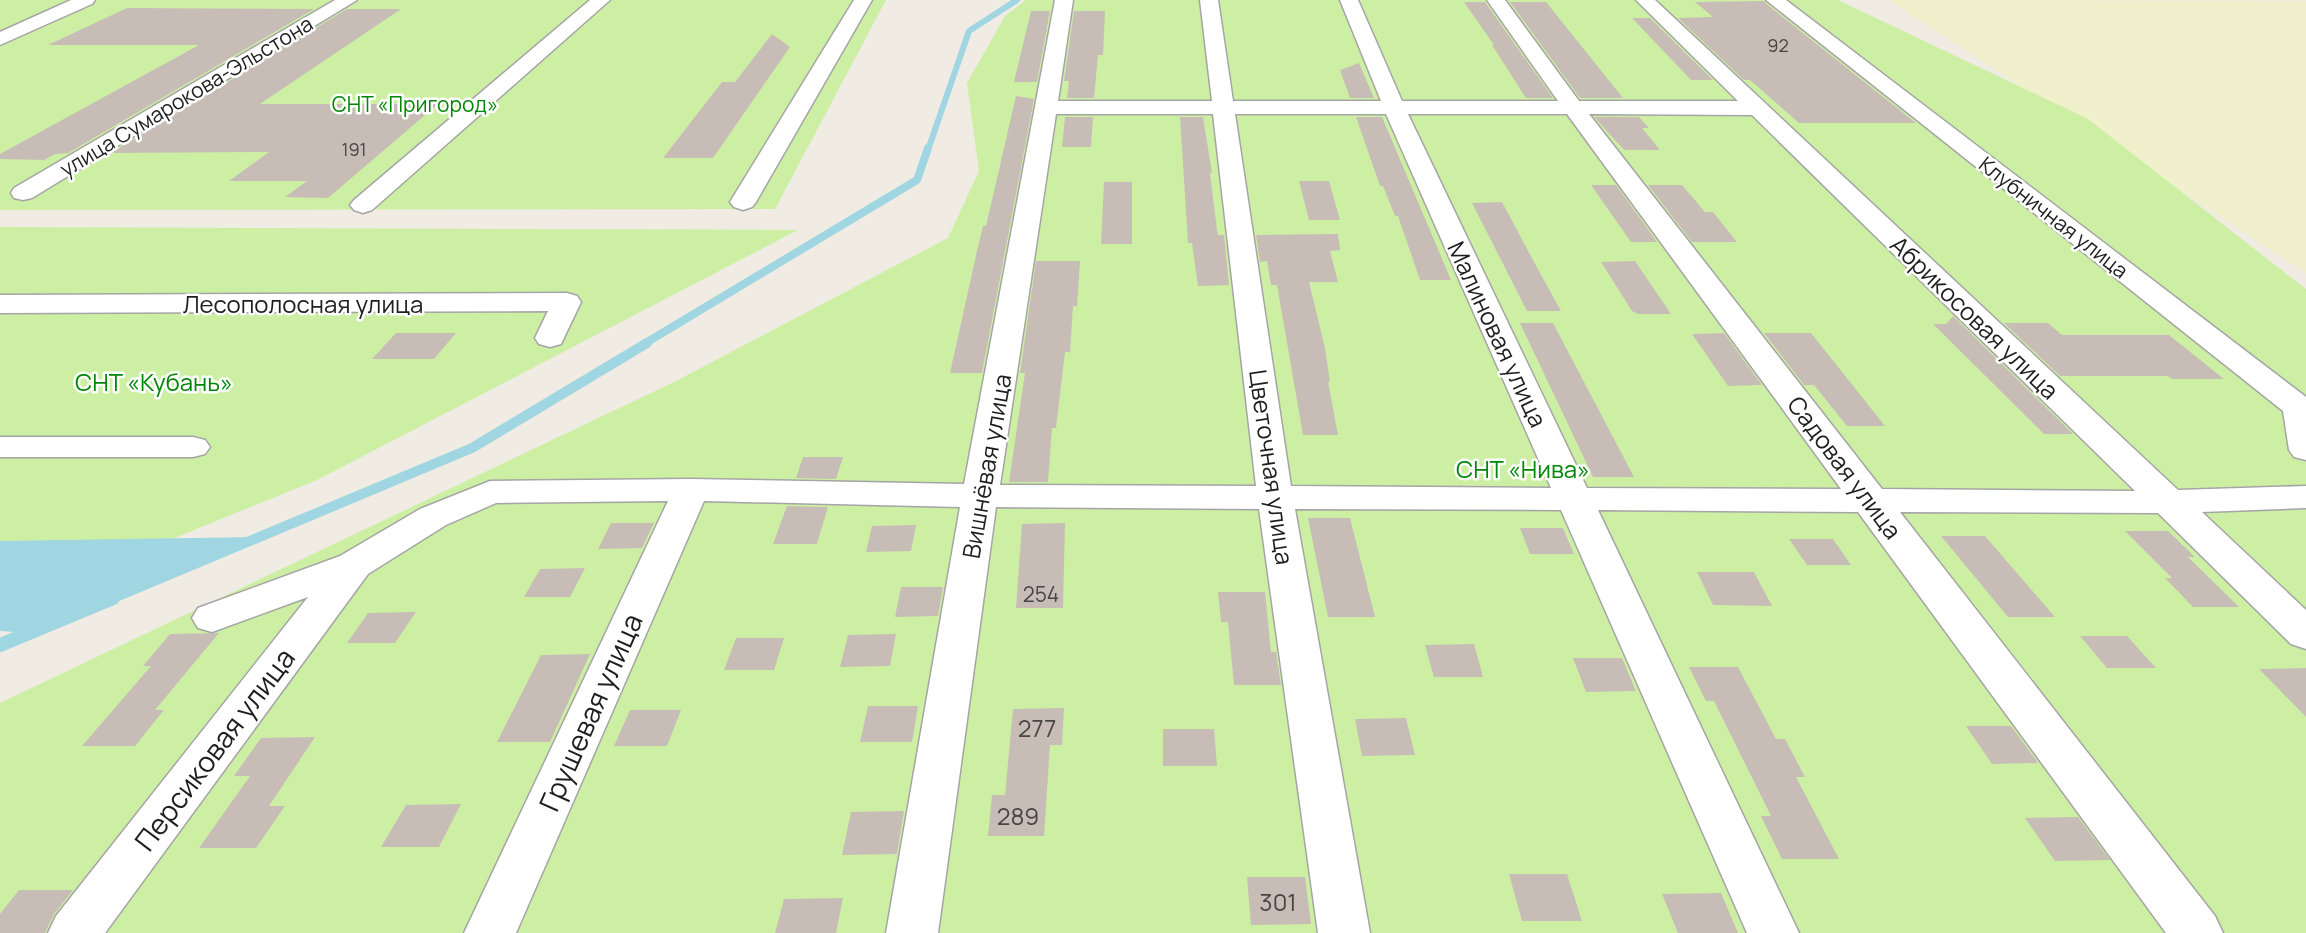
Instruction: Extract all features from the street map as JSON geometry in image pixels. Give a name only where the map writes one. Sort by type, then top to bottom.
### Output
[{"type":"street","points":[[0,39],[86,0]]},
{"type":"street","name":"улица Сумарокова-Эльстона","points":[[23,193],[348,0]]},
{"type":"street","points":[[363,205],[601,0]]},
{"type":"street","points":[[743,202],[863,0]]},
{"type":"street","name":"Вишнёвая улица","points":[[912,933],[980,496],[1063,0]]},
{"type":"street","name":"Цветочная улица","points":[[1209,0],[1221,107],[1276,497],[1344,933]]},
{"type":"street","name":"Малиновая улица","points":[[1349,0],[1395,108],[1773,933]]},
{"type":"street","name":"Садовая улица","points":[[1496,0],[1574,109],[2197,933]]},
{"type":"street","name":"Абрикосовая улица","points":[[1645,0],[2306,634]]},
{"type":"street","name":"Клубничная улица","points":[[1775,0],[2299,407],[2306,450]]},
{"type":"street","points":[[1047,107],[1756,108]]},
{"type":"street","name":"Лесополосная улица","points":[[0,304],[567,302],[550,338]]},
{"type":"street","points":[[0,447],[193,447]]},
{"type":"street","points":[[212,618],[354,565],[433,517],[490,492],[691,490],[980,496],[1869,498],[2167,502],[2306,497]]},
{"type":"street","name":"Грушевая улица","points":[[490,933],[691,490]]},
{"type":"street","name":"Персиковая улица","points":[[74,933],[354,565]]},
{"type":"green space","name":"СНТ «Пригород»","points":[[0,0],[886,0],[775,209],[0,210]]},
{"type":"green space","name":"СНТ «Нива»","points":[[1026,0],[1838,0],[2088,119],[2306,289],[2306,933],[0,933],[0,703],[674,382],[948,238],[979,171],[967,83],[1005,16]]},
{"type":"green space","points":[[1889,0],[2306,1],[2306,273]]},
{"type":"green space","name":"СНТ «Кубань»","points":[[0,227],[798,230],[317,480],[0,609]]},
{"type":"water","points":[[259,537],[28,633],[0,631],[0,541]]},
{"type":"building","points":[[1764,1],[1916,123],[1799,123],[1750,80],[1744,80],[1678,18],[1713,17],[1695,2]]},
{"type":"building","points":[[1464,2],[1485,2],[1553,98],[1526,98]]},
{"type":"building","points":[[1510,2],[1546,2],[1623,98],[1580,98]]},
{"type":"building","points":[[127,8],[314,9],[68,153],[55,154],[44,160],[0,159],[0,154],[199,45],[48,45]]},
{"type":"building","points":[[347,9],[401,9],[260,104],[438,104],[328,198],[285,197],[307,181],[229,181],[269,152],[111,153]]},
{"type":"building","points":[[1031,11],[1050,11],[1037,82],[1014,82]]},
{"type":"building","points":[[1074,11],[1105,11],[1103,55],[1098,55],[1094,98],[1067,98],[1069,81],[1064,81]]},
{"type":"building","points":[[1632,18],[1650,18],[1713,80],[1691,80]]},
{"type":"building","points":[[772,34],[790,47],[713,158],[663,158],[722,82],[735,82]]},
{"type":"building","points":[[1359,63],[1374,98],[1350,98],[1340,70]]},
{"type":"building","points":[[1016,96],[1034,99],[982,373],[950,373],[977,251],[983,226],[986,226]]},
{"type":"building","points":[[1065,117],[1093,117],[1091,147],[1062,147]]},
{"type":"building","points":[[1180,117],[1203,117],[1217,230],[1218,235],[1224,235],[1229,285],[1198,286],[1192,243],[1188,243]]},
{"type":"building","points":[[1356,117],[1382,117],[1451,280],[1420,280],[1398,216],[1395,216],[1383,186],[1380,186]]},
{"type":"building","points":[[1594,117],[1639,117],[1649,128],[1642,128],[1660,150],[1624,150]]},
{"type":"building","points":[[1299,181],[1329,181],[1340,220],[1309,220]]},
{"type":"building","points":[[1104,182],[1132,182],[1132,244],[1101,244]]},
{"type":"building","points":[[1591,185],[1616,185],[1657,242],[1631,242]]},
{"type":"building","points":[[1648,185],[1682,185],[1705,212],[1713,212],[1737,242],[1692,242]]},
{"type":"building","points":[[1502,202],[1561,311],[1527,311],[1472,203]]},
{"type":"building","points":[[1338,234],[1340,250],[1330,251],[1338,282],[1309,282],[1325,348],[1338,435],[1303,435],[1277,285],[1271,285],[1267,261],[1260,262],[1256,235]]},
{"type":"building","points":[[1036,261],[1080,261],[1077,306],[1073,306],[1070,352],[1065,352],[1056,428],[1052,428],[1048,482],[1009,482],[1025,373],[1020,373]]},
{"type":"building","points":[[1635,261],[1671,314],[1638,314],[1632,311],[1601,262]]},
{"type":"building","points":[[1953,316],[2073,434],[2044,434],[1933,324],[1946,324]]},
{"type":"building","points":[[1520,323],[1553,323],[1634,477],[1593,477]]},
{"type":"building","points":[[2004,323],[2048,323],[2062,335],[2169,335],[2224,379],[2060,376]]},
{"type":"building","points":[[396,333],[456,333],[434,359],[372,359]]},
{"type":"building","points":[[1724,333],[1762,385],[1728,386],[1692,334]]},
{"type":"building","points":[[1764,333],[1811,333],[1885,426],[1847,426],[1814,385],[1804,385]]},
{"type":"building","points":[[803,457],[843,457],[836,479],[796,478]]},
{"type":"building","points":[[787,506],[828,507],[817,544],[773,544]]},
{"type":"building","points":[[1308,518],[1350,518],[1375,617],[1328,617]]},
{"type":"building","points":[[611,523],[654,523],[642,548],[598,549]]},
{"type":"building","points":[[1065,523],[1063,608],[1016,608],[1022,524]]},
{"type":"building","points":[[916,525],[911,551],[866,552],[872,526]]},
{"type":"building","points":[[1520,528],[1563,528],[1574,554],[1530,554]]},
{"type":"building","points":[[2125,531],[2168,531],[2195,557],[2188,557],[2239,607],[2193,607],[2165,578],[2172,578]]},
{"type":"building","points":[[1941,536],[1985,536],[2055,617],[2008,617]]},
{"type":"building","points":[[1789,539],[1833,539],[1851,565],[1807,565]]},
{"type":"building","points":[[585,568],[570,597],[524,597],[540,569]]},
{"type":"building","points":[[1697,572],[1754,572],[1772,606],[1713,605]]},
{"type":"building","points":[[901,587],[943,587],[938,616],[895,617]]},
{"type":"building","points":[[1218,592],[1265,592],[1271,652],[1276,652],[1281,685],[1234,685],[1228,622],[1221,622]]},
{"type":"building","points":[[416,612],[395,643],[347,643],[368,613]]},
{"type":"building","points":[[219,633],[155,710],[164,710],[135,746],[82,746],[151,666],[143,666],[170,634]]},
{"type":"building","points":[[896,634],[890,666],[840,667],[848,635]]},
{"type":"building","points":[[2080,636],[2127,636],[2156,668],[2107,668]]},
{"type":"building","points":[[736,638],[784,638],[774,670],[724,670]]},
{"type":"building","points":[[1474,644],[1483,677],[1434,677],[1425,645]]},
{"type":"building","points":[[590,654],[550,742],[497,742],[541,655]]},
{"type":"building","points":[[1573,658],[1622,658],[1636,691],[1586,692]]},
{"type":"building","points":[[1689,667],[1738,667],[1776,739],[1785,739],[1805,777],[1796,777],[1839,859],[1782,859],[1761,816],[1771,816],[1714,701],[1706,701]]},
{"type":"building","points":[[2306,668],[2306,717],[2259,669]]},
{"type":"building","points":[[868,706],[918,706],[912,742],[860,742]]},
{"type":"building","points":[[1064,708],[1062,745],[1050,745],[1044,836],[988,836],[992,795],[1005,795],[1013,709]]},
{"type":"building","points":[[630,710],[681,710],[667,746],[614,746]]},
{"type":"building","points":[[1406,718],[1415,755],[1362,756],[1355,719]]},
{"type":"building","points":[[1966,726],[2011,726],[2038,763],[1992,764]]},
{"type":"building","points":[[1163,729],[1214,729],[1217,766],[1163,766]]},
{"type":"building","points":[[315,737],[269,806],[285,806],[256,848],[199,848],[250,776],[234,776],[261,738]]},
{"type":"building","points":[[461,804],[439,847],[381,847],[406,805]]},
{"type":"building","points":[[904,811],[897,854],[842,855],[851,812]]},
{"type":"building","points":[[2078,817],[2110,860],[2055,861],[2025,818]]},
{"type":"building","points":[[1509,874],[1567,874],[1582,921],[1522,921]]},
{"type":"building","points":[[1247,877],[1305,877],[1311,924],[1251,925]]},
{"type":"building","points":[[19,890],[73,890],[54,914],[45,933],[0,933],[0,914]]},
{"type":"building","points":[[1721,893],[1738,933],[1678,933],[1662,894]]},
{"type":"building","points":[[843,898],[836,933],[775,933],[784,899]]},
{"type":"waterway","points":[[928,150],[969,31],[1017,0]]},
{"type":"waterway","points":[[644,344],[917,180],[928,148]]},
{"type":"waterway","points":[[109,600],[472,448],[647,343]]},
{"type":"waterway","points":[[0,645],[113,598]]}]
